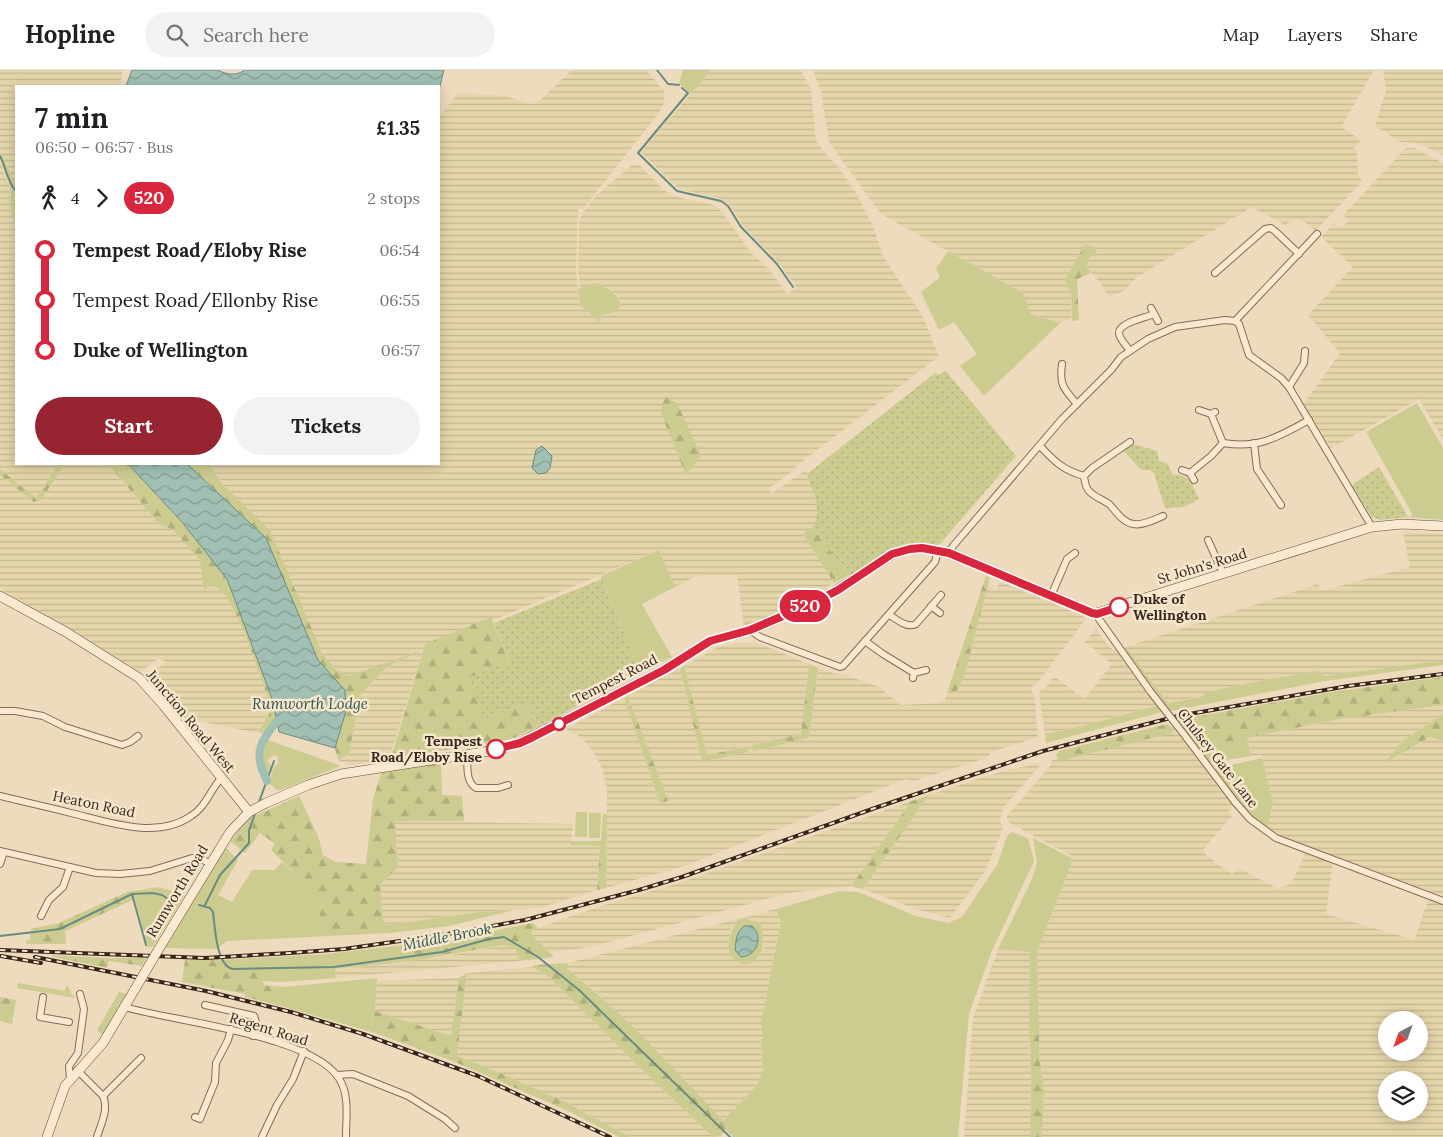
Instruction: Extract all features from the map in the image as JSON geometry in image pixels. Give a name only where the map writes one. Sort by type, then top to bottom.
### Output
[{"type":"street","points":[[1215,273],[1265,230],[1271,228],[1299,254]]},
{"type":"street","points":[[1235,321],[1317,234]]},
{"type":"street","points":[[1130,351],[1119,335],[1119,330],[1124,325],[1153,311],[1158,321]]},
{"type":"street","points":[[1097,614],[949,553],[953,546],[1077,404],[1112,370],[1122,357],[1161,332],[1175,327],[1226,320],[1235,321],[1241,328],[1249,354],[1281,378],[1289,387],[1372,527]]},
{"type":"street","points":[[1289,387],[1304,363],[1305,351]]},
{"type":"street","points":[[1062,364],[1058,377],[1062,387],[1077,404]]},
{"type":"street","points":[[1199,410],[1213,413],[1223,443]]},
{"type":"street","points":[[1223,443],[1241,445],[1276,438],[1308,420]]},
{"type":"street","points":[[1084,476],[1095,466],[1130,442]]},
{"type":"street","points":[[1190,473],[1211,456],[1223,443]]},
{"type":"street","points":[[1254,443],[1257,469],[1273,499],[1280,505]]},
{"type":"street","points":[[1040,446],[1064,469],[1084,476]]},
{"type":"street","points":[[1182,470],[1190,473],[1194,480]]},
{"type":"street","points":[[1084,476],[1085,484],[1090,492],[1107,503],[1125,522],[1135,525],[1142,524],[1163,516]]},
{"type":"street","name":"St John's Road","points":[[1097,614],[1372,527],[1402,524],[1443,526]]},
{"type":"street","points":[[1208,540],[1223,573]]},
{"type":"street","name":"Tempest Road","points":[[249,812],[308,785],[341,774],[506,747],[533,737],[664,670],[710,641],[750,630],[838,590],[892,554],[922,548],[949,553]]},
{"type":"street","points":[[750,630],[760,637],[835,667],[843,666],[935,562],[938,550]]},
{"type":"street","points":[[1064,552],[1067,559]]},
{"type":"street","points":[[1051,596],[1067,559],[1075,553]]},
{"type":"street","points":[[889,615],[908,626],[912,626],[941,595]]},
{"type":"street","name":"Junction Road West","points":[[0,596],[66,632],[139,678],[164,706],[249,812]]},
{"type":"street","points":[[931,606],[940,613]]},
{"type":"street","name":"Chulsey Gate Lane","points":[[1097,614],[1150,690],[1250,819],[1276,838],[1443,901]]},
{"type":"street","points":[[865,641],[914,675],[926,670]]},
{"type":"street","points":[[0,711],[15,711],[42,716],[65,727],[115,744],[122,745],[138,736]]},
{"type":"street","points":[[467,754],[468,777],[473,786],[476,788],[508,786]]},
{"type":"street","name":"Heaton Road","points":[[0,796],[126,826],[148,828],[164,826],[190,817],[199,810],[215,785],[222,778]]},
{"type":"street","name":"Rumworth Road","points":[[47,1137],[64,1086],[103,1043],[209,863],[230,832],[249,812]]},
{"type":"street","points":[[0,864],[2,852],[96,872],[120,874],[150,871],[192,858],[199,858],[209,863]]},
{"type":"street","points":[[41,916],[49,900],[63,887],[70,867]]},
{"type":"street","points":[[46,906],[53,910]]},
{"type":"street","points":[[70,1079],[69,1066],[78,1053],[75,1023],[84,1009],[80,994]]},
{"type":"street","points":[[42,997],[39,1020],[75,1023]]},
{"type":"street","points":[[205,1005],[254,1016],[256,1022],[253,1036]]},
{"type":"street","name":"Regent Road","points":[[125,1007],[144,1013],[231,1029],[304,1051],[326,1065],[337,1075]]},
{"type":"street","points":[[195,1117],[200,1119],[215,1082],[216,1063],[228,1040],[231,1029]]},
{"type":"street","points":[[262,1137],[277,1105],[293,1079],[304,1051]]},
{"type":"street","points":[[103,1096],[142,1056]]},
{"type":"street","points":[[77,1070],[103,1096],[106,1108],[98,1137]]},
{"type":"street","points":[[346,1137],[346,1100],[342,1084],[337,1075],[354,1074],[408,1096],[445,1119],[455,1128]]},
{"type":"shaded area","points":[[0,70],[123,70],[120,85],[15,85],[15,184],[0,151]]},
{"type":"shaded area","points":[[572,70],[646,70],[664,91],[664,103],[658,114],[583,209],[578,209],[576,270],[580,305],[600,321],[601,314],[615,312],[621,305],[618,297],[609,288],[592,284],[580,289],[578,272],[579,222],[582,214],[598,194],[632,165],[638,164],[665,191],[673,196],[714,205],[723,213],[752,254],[769,269],[787,294],[797,288],[780,264],[744,227],[730,205],[722,199],[679,189],[641,152],[711,70],[801,70],[811,90],[816,140],[855,191],[873,226],[884,258],[922,315],[939,356],[795,467],[796,469],[769,488],[772,493],[806,470],[818,508],[817,518],[813,526],[805,532],[804,536],[834,583],[775,614],[744,626],[737,575],[696,576],[675,587],[659,550],[423,650],[389,759],[352,765],[338,760],[349,754],[360,695],[388,666],[412,654],[349,677],[336,670],[322,653],[215,471],[207,465],[440,465],[440,116],[458,93],[506,96],[530,104],[537,103]]},
{"type":"shaded area","points":[[813,70],[1374,70],[1341,127],[1361,140],[1353,149],[1357,151],[1358,177],[1363,181],[1315,231],[1305,222],[1296,219],[1285,225],[1252,207],[1137,277],[1124,291],[1109,297],[1102,285],[1086,267],[1093,247],[1065,279],[1071,292],[1071,318],[1060,323],[1031,314],[1023,293],[881,214],[829,142],[821,91]]},
{"type":"shaded area","points":[[1383,70],[1443,70],[1443,155],[1418,143],[1400,142],[1375,126],[1386,90]]},
{"type":"shaded area","points":[[1406,148],[1414,148],[1443,163],[1443,439],[1419,399],[1331,448],[1303,405],[1340,353],[1308,315],[1353,267],[1321,237],[1333,224],[1343,227],[1349,221],[1343,215]]},
{"type":"shaded area","points":[[0,160],[9,185],[15,224],[15,465],[57,465],[36,498],[0,469]]},
{"type":"shaded area","points":[[64,465],[109,465],[159,524],[173,530],[200,560],[204,590],[213,584],[227,597],[243,629],[269,701],[270,712],[257,733],[180,717],[161,693],[152,673],[166,662],[159,658],[140,672],[85,637],[0,589],[0,475],[34,502],[41,500]]},
{"type":"shaded area","points":[[1403,532],[1443,534],[1443,661],[1323,676],[1319,671],[1263,680],[1168,703],[1126,647],[1318,584],[1321,591],[1410,567]]},
{"type":"shaded area","points":[[1000,582],[1083,616],[1085,620],[1039,681],[1031,687],[1032,693],[1034,692],[1038,737],[992,752],[986,758],[914,781],[906,779],[684,866],[606,888],[607,791],[603,771],[596,756],[586,743],[578,735],[566,729],[624,698],[660,803],[667,801],[628,696],[680,668],[702,762],[746,752],[746,747],[707,755],[684,666],[718,647],[735,643],[756,643],[809,664],[801,734],[752,745],[809,738],[818,668],[836,674],[843,674],[879,687],[901,705],[940,703],[945,700],[948,690],[956,692],[963,680],[986,586],[996,590]]},
{"type":"shaded area","points":[[1096,629],[1110,648],[1118,651],[1157,706],[1045,734],[1039,692],[1047,686],[1054,676],[1084,699],[1112,664],[1085,642]]},
{"type":"shaded area","points":[[1443,705],[1443,714],[1401,742],[1387,762],[1431,737],[1443,741],[1443,898],[1286,840],[1267,828],[1273,802],[1261,755],[1251,756],[1247,738],[1340,719]]},
{"type":"shaded area","points":[[1173,728],[1234,804],[1228,812],[1232,816],[1202,851],[1232,874],[1238,868],[1279,889],[1292,883],[1305,854],[1333,862],[1326,914],[1414,940],[1429,898],[1443,903],[1443,1137],[1042,1137],[1044,1089],[1039,1055],[1037,952],[1073,859],[1072,856],[1010,823],[1007,820],[1007,816],[1050,766],[1052,760],[1059,758],[1060,760],[1172,733]]},
{"type":"shaded area","points":[[1043,762],[1004,807],[999,821],[1003,826],[985,871],[950,918],[916,909],[863,889],[929,795],[993,774]]},
{"type":"shaded area","points":[[906,803],[908,806],[851,886],[789,893],[594,946],[550,953],[530,934],[532,930],[601,906],[682,882]]},
{"type":"shaded area","points":[[395,821],[573,824],[571,845],[600,846],[597,890],[539,908],[480,912],[388,925],[383,921],[380,885],[398,867]]},
{"type":"shaded area","points":[[776,909],[781,922],[761,1023],[763,1071],[757,1085],[723,1121],[594,990],[566,969],[566,965],[738,919],[731,929],[728,942],[730,953],[764,949],[761,924],[747,919],[747,917]]},
{"type":"shaded area","points":[[504,945],[515,948],[519,961],[335,978],[335,970],[447,956]]},
{"type":"shaded area","points":[[998,949],[1030,951],[1030,1137],[964,1137],[973,1018]]},
{"type":"shaded area","points":[[532,967],[547,975],[638,1066],[713,1137],[630,1137],[568,1103],[457,1056],[467,973]]},
{"type":"shaded area","points":[[459,978],[451,1036],[375,1011],[377,981]]},
{"type":"green space","points":[[683,70],[711,70],[691,94],[679,83]]},
{"type":"green space","points":[[0,151],[15,184],[15,224],[10,186]]},
{"type":"green space","points":[[1085,244],[1093,247],[1097,252],[1090,257],[1086,266],[1091,273],[1077,279],[1079,320],[1072,321],[1071,292],[1065,280]]},
{"type":"green space","points":[[948,251],[1023,293],[1031,314],[1060,323],[984,396],[960,366],[977,354],[954,322],[939,330],[921,292],[940,277],[936,269]]},
{"type":"green space","points":[[598,283],[615,294],[621,305],[615,312],[601,315],[600,322],[580,305],[578,289]]},
{"type":"green space","points":[[946,371],[1016,456],[939,545],[925,543],[903,546],[883,555],[853,576],[849,575],[812,527],[817,514],[817,508],[807,474],[935,373],[938,375]]},
{"type":"green space","points":[[666,397],[677,403],[701,456],[686,475],[662,416],[661,407]]},
{"type":"green space","points":[[1417,403],[1443,448],[1443,520],[1408,517],[1413,515],[1366,432]]},
{"type":"green space","points":[[1133,444],[1157,451],[1159,461],[1168,464],[1172,474],[1184,476],[1190,481],[1199,499],[1184,507],[1165,508],[1154,473],[1150,470],[1141,470],[1123,450]]},
{"type":"green space","points":[[57,465],[64,465],[41,500],[34,502],[0,475],[0,469],[36,498]]},
{"type":"green space","points":[[109,465],[129,465],[181,522],[227,579],[273,701],[276,717],[263,733],[258,732],[270,712],[269,701],[243,629],[227,597],[213,584],[204,590],[200,560],[173,530],[159,524]]},
{"type":"green space","points":[[188,465],[208,465],[215,471],[222,484],[270,530],[322,653],[336,670],[349,676],[420,651],[388,666],[360,695],[349,754],[338,760],[335,748],[346,711],[345,690],[318,660],[266,538]]},
{"type":"green space","points":[[1379,467],[1408,517],[1380,520],[1372,517],[1353,487],[1353,484]]},
{"type":"green space","points":[[812,527],[849,575],[834,583],[804,536],[805,532]]},
{"type":"green space","points":[[659,550],[675,587],[642,604],[672,657],[640,672],[601,576]]},
{"type":"green space","points":[[986,576],[990,578],[963,680],[956,692],[948,690]]},
{"type":"green space","points":[[602,579],[640,672],[538,727],[528,703],[484,719],[468,678],[510,661],[494,623]]},
{"type":"green space","points":[[491,617],[510,662],[484,719],[528,703],[538,727],[514,738],[492,743],[391,758],[425,644]]},
{"type":"green space","points":[[1126,647],[1168,703],[1204,696],[1203,693],[1263,680],[1319,671],[1324,676],[1438,661],[1443,661],[1443,665],[1325,681],[1171,711],[1123,649]]},
{"type":"green space","points":[[809,664],[818,668],[809,738],[753,751],[752,745],[801,734]]},
{"type":"green space","points":[[684,666],[707,755],[746,747],[747,752],[702,762],[680,668]]},
{"type":"green space","points":[[1443,677],[1443,705],[1340,719],[1198,748],[1177,720],[1332,692]]},
{"type":"green space","points":[[628,696],[668,801],[660,803],[624,698]]},
{"type":"green space","points":[[1157,706],[1162,712],[1046,743],[1045,734]]},
{"type":"green space","points":[[1443,714],[1443,741],[1430,737],[1385,763],[1401,742]]},
{"type":"green space","points":[[1167,724],[1173,728],[1172,733],[1060,761],[1056,755],[1059,751]]},
{"type":"green space","points":[[1247,738],[1251,756],[1209,763],[1198,748]]},
{"type":"green space","points":[[268,740],[339,765],[278,791],[269,783],[274,767],[278,764],[277,756],[274,755],[267,760],[271,766],[267,776],[262,761],[263,750]]},
{"type":"green space","points":[[1262,758],[1273,802],[1267,828],[1244,808],[1213,769]]},
{"type":"green space","points":[[441,762],[442,795],[462,796],[464,821],[395,821],[398,867],[380,885],[383,921],[388,925],[390,933],[329,936],[305,884],[271,850],[275,844],[260,833],[245,853],[230,841],[250,818],[299,796],[318,836],[323,855],[336,862],[366,864],[373,799],[382,771]]},
{"type":"green space","points":[[929,795],[863,889],[851,886],[908,806],[906,803]]},
{"type":"green space","points":[[576,812],[587,812],[587,837],[575,837]]},
{"type":"green space","points":[[589,813],[601,813],[600,838],[589,838]]},
{"type":"green space","points":[[603,814],[607,814],[606,888],[597,890],[600,846],[570,845],[571,841],[601,841]]},
{"type":"green space","points":[[1012,832],[1028,838],[1034,861],[991,953],[969,1014],[958,1137],[733,1137],[725,1129],[728,1126],[723,1121],[757,1085],[763,1071],[761,1023],[781,922],[776,909],[839,891],[858,892],[916,916],[948,923],[962,917],[997,865],[1007,836]]},
{"type":"green space","points":[[1033,838],[1073,859],[1037,952],[1039,1033],[1029,1034],[1030,952],[998,949],[1031,881],[1037,863]]},
{"type":"green space","points":[[225,847],[238,860],[218,895],[232,902],[252,870],[275,870],[282,862],[305,884],[329,936],[227,941],[217,949],[165,948]]},
{"type":"green space","points":[[158,887],[180,893],[184,896],[153,947],[147,947],[133,891]]},
{"type":"green space","points":[[133,891],[135,899],[65,931],[66,944],[26,944],[26,941],[30,940],[31,929],[59,923]]},
{"type":"green space","points":[[514,910],[449,926],[390,933],[388,925],[480,912]]},
{"type":"green space","points":[[747,917],[747,919],[761,924],[763,943],[757,958],[745,965],[732,957],[728,945],[731,932],[738,919]]},
{"type":"green space","points":[[533,923],[538,928],[532,930],[531,934],[554,957],[519,961],[515,948],[504,945],[411,961],[404,945],[452,939]]},
{"type":"green space","points":[[404,945],[411,961],[335,969],[335,978],[282,982],[263,981],[260,971],[225,970],[218,960],[326,954]]},
{"type":"green space","points":[[52,955],[146,958],[142,966],[109,961],[107,968],[53,957]]},
{"type":"green space","points":[[218,959],[225,970],[260,971],[264,985],[272,986],[276,996],[273,1004],[245,997],[245,994],[182,982],[185,960]]},
{"type":"green space","points":[[568,963],[566,965],[567,969],[610,1005],[728,1126],[721,1136],[713,1137],[638,1066],[547,975],[532,967],[535,965]]},
{"type":"green space","points":[[467,973],[457,1056],[568,1103],[571,1105],[568,1111],[455,1062],[369,1031],[375,1011],[451,1036],[459,978]]},
{"type":"green space","points":[[377,978],[375,1011],[369,1031],[273,1004],[276,996],[272,986],[283,987]]},
{"type":"green space","points":[[18,983],[65,991],[66,986],[69,987],[71,994],[76,998],[17,988]]},
{"type":"green space","points":[[119,992],[127,994],[104,1034],[101,1034],[97,1030]]},
{"type":"green space","points":[[0,997],[16,1000],[12,1024],[0,1021]]},
{"type":"green space","points":[[1039,1033],[1039,1055],[1044,1089],[1042,1137],[1030,1137],[1031,1075],[1029,1034]]},
{"type":"green space","points":[[571,1105],[630,1137],[619,1137],[568,1111]]},
{"type":"water","points":[[132,70],[218,70],[232,74],[245,70],[444,70],[440,86],[126,85]]},
{"type":"water","points":[[542,446],[552,456],[550,468],[546,473],[538,474],[532,468],[536,450]]},
{"type":"water","name":"Rumworth Lodge","points":[[129,465],[188,465],[266,538],[318,660],[345,690],[346,711],[335,748],[279,732],[273,701],[227,579],[181,521]]},
{"type":"water","points":[[744,926],[752,926],[756,930],[758,940],[755,950],[747,956],[741,957],[735,950],[735,946],[738,934]]},
{"type":"waterway","points":[[657,70],[668,84],[679,85]]},
{"type":"waterway","points":[[682,88],[688,93],[638,153],[677,191],[721,201],[728,206],[741,227],[777,264],[793,287]]},
{"type":"waterway","points":[[0,156],[15,189]]},
{"type":"waterway","points":[[267,781],[260,763],[260,749],[266,736],[277,721]]},
{"type":"waterway","points":[[259,802],[274,761]]},
{"type":"waterway","points":[[205,905],[220,875],[249,843],[249,830],[256,811]]},
{"type":"waterway","name":"Middle Brook","points":[[0,936],[60,929],[132,894],[153,893],[162,895],[171,901],[180,898]]},
{"type":"waterway","points":[[132,894],[146,945]]},
{"type":"waterway","name":"Middle Brook","points":[[199,905],[210,908],[213,912],[219,953],[227,966],[232,969],[334,967],[442,952],[489,939],[504,937],[538,957],[579,990],[730,1137]]},
{"type":"railway","points":[[0,950],[205,958],[344,949],[442,935],[525,920],[682,877],[875,808],[1043,751],[1178,716],[1348,686],[1443,674]]},
{"type":"railway","points":[[1,956],[41,963]]},
{"type":"railway","points":[[35,957],[206,991],[291,1012],[363,1034],[478,1076],[610,1137]]},
{"type":"bus line","name":"520","points":[[496,749],[520,743],[533,737],[664,670],[710,641],[750,630],[811,604],[838,590],[892,554],[910,549],[928,548],[949,553],[1092,613],[1097,614],[1119,607]]},
{"type":"place","name":"Duke of Wellington","points":[[1119,607]]},
{"type":"place","name":"Tempest Road/Eloby Rise","points":[[496,749]]}]
